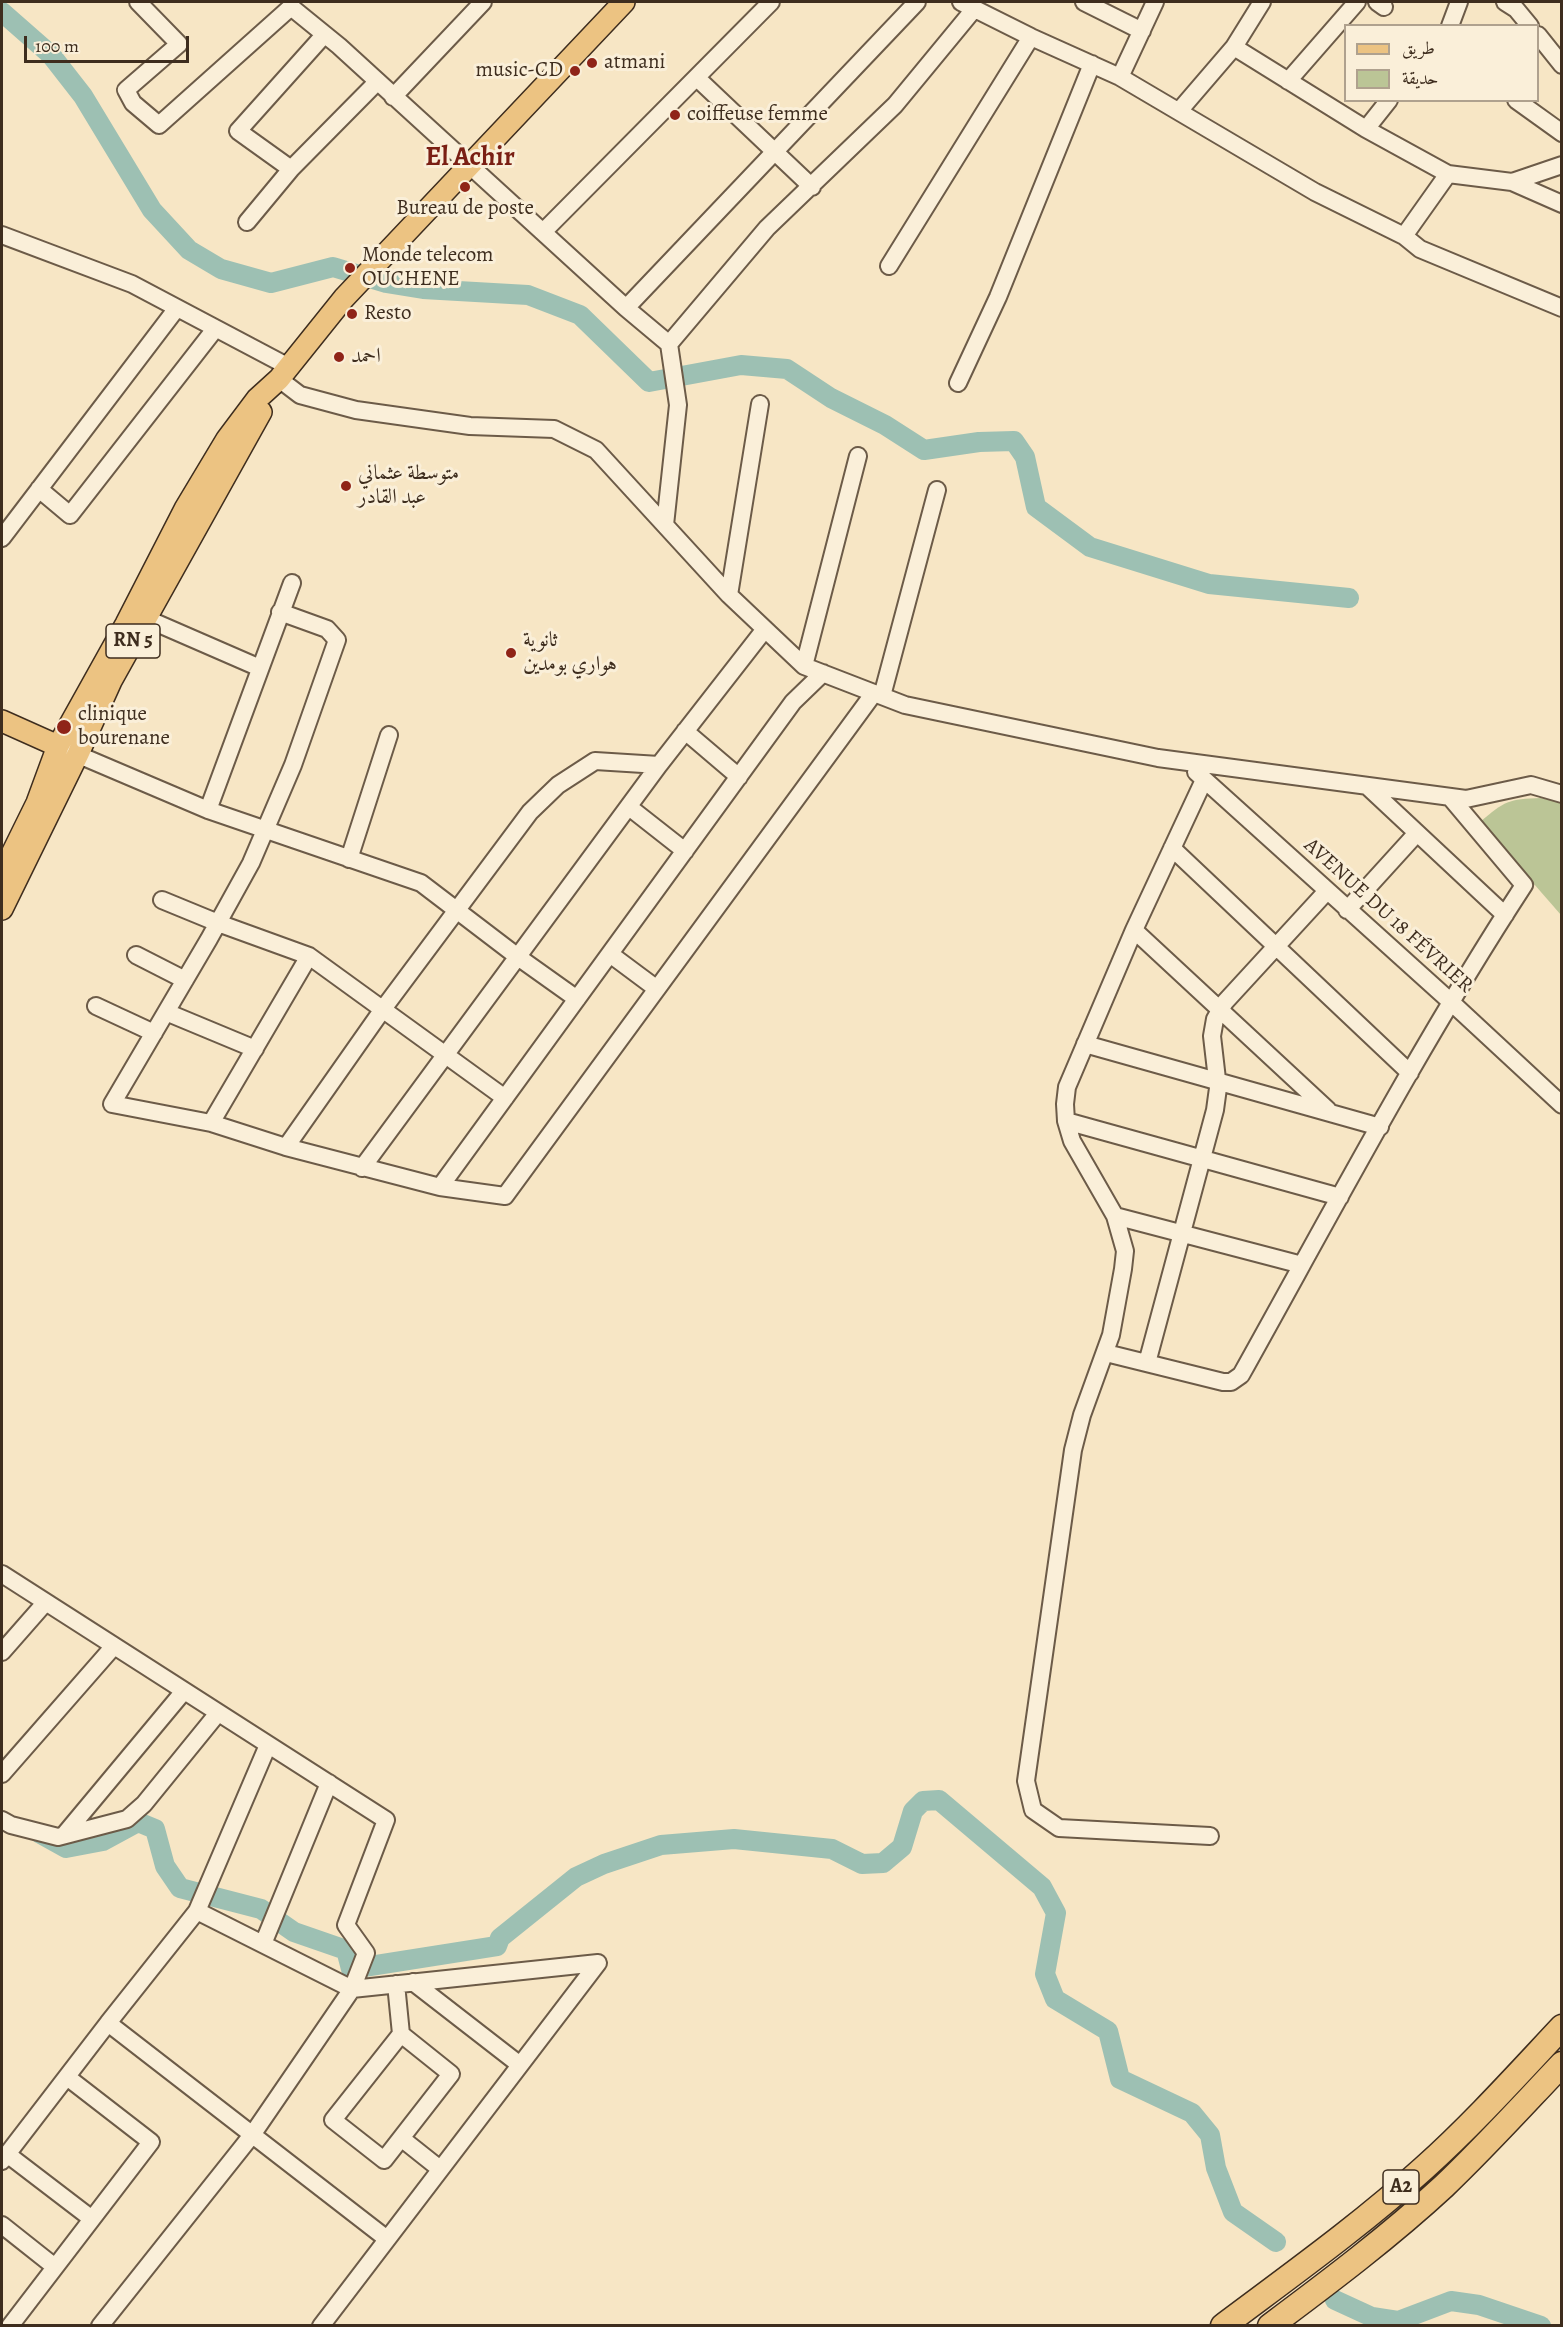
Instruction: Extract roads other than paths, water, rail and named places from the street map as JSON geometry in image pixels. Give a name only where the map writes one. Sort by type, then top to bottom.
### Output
[{"type":"highway","name":"A2","points":[[1223,2325],[1324,2250],[1424,2168],[1503,2092],[1562,2027]]},
{"type":"highway","name":"A2","points":[[1270,2325],[1365,2252],[1442,2187],[1495,2136],[1562,2064]]},
{"type":"main road","name":"RN 5","points":[[2,874],[37,803],[58,746],[126,624],[185,509],[227,439],[257,399],[284,373],[344,298],[624,2]]},
{"type":"main road","name":"RN 5","points":[[2,909],[111,681],[284,373]]},
{"type":"main road","points":[[2,721],[58,746]]},
{"type":"street","points":[[138,2],[179,44],[126,90],[133,103],[159,125],[286,4],[377,82],[626,308],[669,344],[678,405],[665,525]]},
{"type":"street","points":[[393,97],[483,2]]},
{"type":"street","points":[[543,232],[771,2]]},
{"type":"street","points":[[626,308],[917,2]]},
{"type":"street","points":[[1084,2],[1142,31]]},
{"type":"street","points":[[1120,77],[1155,2]]},
{"type":"street","points":[[1179,111],[1234,47],[1262,2]]},
{"type":"street","points":[[1288,81],[1357,2]]},
{"type":"street","points":[[1451,24],[1459,2]]},
{"type":"street","points":[[669,344],[767,228],[895,105],[968,4],[1031,37],[1120,77],[1315,192],[1404,236],[1420,249],[1562,308]]},
{"type":"street","points":[[1515,4],[1529,24]]},
{"type":"street","points":[[291,169],[238,131],[324,35]]},
{"type":"street","points":[[1539,36],[1562,65]]},
{"type":"street","points":[[889,266],[1031,37]]},
{"type":"street","points":[[1234,47],[1366,129],[1448,174],[1512,182],[1562,204]]},
{"type":"street","points":[[958,383],[998,297],[1092,64]]},
{"type":"street","points":[[697,78],[812,187]]},
{"type":"street","points":[[247,222],[291,169],[377,82]]},
{"type":"street","points":[[1366,129],[1387,102]]},
{"type":"street","points":[[1519,102],[1562,133]]},
{"type":"street","points":[[1512,182],[1562,165]]},
{"type":"street","points":[[1404,236],[1448,174]]},
{"type":"street","points":[[2,236],[132,284],[215,329],[284,373],[300,395],[356,410],[470,426],[554,429],[596,450],[729,595],[804,666],[878,694],[917,707],[1184,762],[1466,799],[1531,785],[1562,794]]},
{"type":"street","points":[[2,538],[70,446],[177,309]]},
{"type":"street","points":[[39,489],[70,515],[215,329]]},
{"type":"street","points":[[729,595],[760,404]]},
{"type":"street","points":[[804,666],[858,456]]},
{"type":"street","points":[[280,612],[327,629],[337,640],[293,765],[251,863],[112,1104],[211,1123],[286,1147],[440,1187],[505,1196],[878,694],[937,490]]},
{"type":"street","points":[[208,810],[292,583]]},
{"type":"street","points":[[145,618],[260,668]]},
{"type":"street","points":[[363,1168],[659,765],[765,629]]},
{"type":"street","points":[[440,1187],[793,702],[823,673]]},
{"type":"street","points":[[685,732],[739,777]]},
{"type":"street","points":[[350,859],[389,735]]},
{"type":"street","points":[[58,746],[208,810],[421,883],[577,999]]},
{"type":"street","points":[[286,1147],[383,1009],[530,812],[558,785],[595,760],[659,765]]},
{"type":"street","name":"AVENUE DU 18 FÉVRIER","points":[[1184,762],[1562,1105]]},
{"type":"street","points":[[1204,780],[1134,930],[1067,1086],[1066,1121],[1072,1141],[1115,1216],[1125,1251],[1115,1318],[1106,1353],[1082,1415],[1073,1450],[1026,1781],[1033,1810],[1059,1828],[1210,1836]]},
{"type":"street","points":[[1367,786],[1505,915]]},
{"type":"street","points":[[1106,1353],[1223,1382],[1236,1380],[1241,1375],[1451,1002],[1524,885],[1450,797]]},
{"type":"street","points":[[629,807],[685,851]]},
{"type":"street","points":[[1347,910],[1417,833]]},
{"type":"street","points":[[1172,848],[1410,1073]]},
{"type":"street","points":[[1147,1363],[1217,1099],[1212,1036],[1215,1019],[1220,1009],[1327,891]]},
{"type":"street","points":[[162,900],[309,956],[505,1098]]},
{"type":"street","points":[[1134,930],[1331,1113]]},
{"type":"street","points":[[610,954],[657,989]]},
{"type":"street","points":[[136,955],[185,980]]},
{"type":"street","points":[[211,1123],[309,956]]},
{"type":"street","points":[[96,1006],[154,1033]]},
{"type":"street","points":[[166,1012],[255,1048]]},
{"type":"street","points":[[1085,1044],[1380,1126]]},
{"type":"street","points":[[1066,1121],[1340,1197]]},
{"type":"street","points":[[1115,1216],[1302,1265]]},
{"type":"street","points":[[2,1575],[386,1820],[346,1925],[366,1953],[352,1989],[252,2135],[100,2325]]},
{"type":"street","points":[[2,1652],[45,1603]]},
{"type":"street","points":[[2,1774],[114,1646]]},
{"type":"street","points":[[64,1835],[184,1691]]},
{"type":"street","points":[[2,1820],[11,1825],[58,1837],[128,1818],[144,1804],[218,1713]]},
{"type":"street","points":[[92,2219],[4,2157],[197,1911],[268,1744]]},
{"type":"street","points":[[263,1944],[329,1783]]},
{"type":"street","points":[[197,1911],[352,1989],[598,1963],[321,2325]]},
{"type":"street","points":[[413,1982],[520,2065]]},
{"type":"street","points":[[396,1984],[401,2034],[333,2120],[384,2160],[451,2074],[401,2034]]},
{"type":"street","points":[[108,2023],[387,2239]]},
{"type":"street","points":[[10,2325],[151,2142],[67,2077]]},
{"type":"street","points":[[401,2138],[440,2169]]},
{"type":"street","points":[[2,2225],[55,2267]]},
{"type":"waterway","points":[[2,12],[51,55],[83,96],[152,210],[189,250],[221,269],[271,283],[333,267],[386,283],[423,289],[528,295],[580,315],[649,382],[741,365],[787,369],[831,398],[885,425],[924,450],[979,442],[1014,441],[1025,457],[1036,507],[1090,547],[1209,584],[1349,598]]},
{"type":"waterway","points":[[39,1833],[66,1848],[103,1841],[138,1822],[155,1829],[165,1866],[180,1888],[261,1909],[294,1932],[346,1950],[351,1969],[497,1946],[500,1938],[576,1877],[604,1864],[661,1845],[734,1839],[832,1849],[862,1864],[883,1863],[902,1847],[913,1811],[923,1801],[939,1800],[1042,1887],[1056,1913],[1045,1974],[1055,1999],[1108,2031],[1120,2079],[1192,2113],[1210,2135],[1216,2168],[1233,2212],[1276,2242]]},
{"type":"waterway","points":[[1335,2300],[1372,2317],[1398,2321],[1451,2301],[1479,2305],[1541,2326]]},
{"type":"place","name":"atmani","points":[[592,63]]},
{"type":"place","name":"music-CD","points":[[575,71]]},
{"type":"place","name":"coiffeuse femme","points":[[675,115]]},
{"type":"place","name":"Bureau de poste","points":[[465,187]]},
{"type":"place","name":"Monde telecom OUCHENE","points":[[350,268]]},
{"type":"place","name":"Resto","points":[[352,314]]},
{"type":"place","name":"احمد","points":[[339,357]]},
{"type":"place","name":"متوسطة عثماني عبد القادر","points":[[346,486]]},
{"type":"place","name":"ثانوية هواري بومدين","points":[[511,653]]},
{"type":"place","name":"clinique bourenane","points":[[64,727]]},
{"type":"district","name":"El Achir","points":[[470,158]]}]
